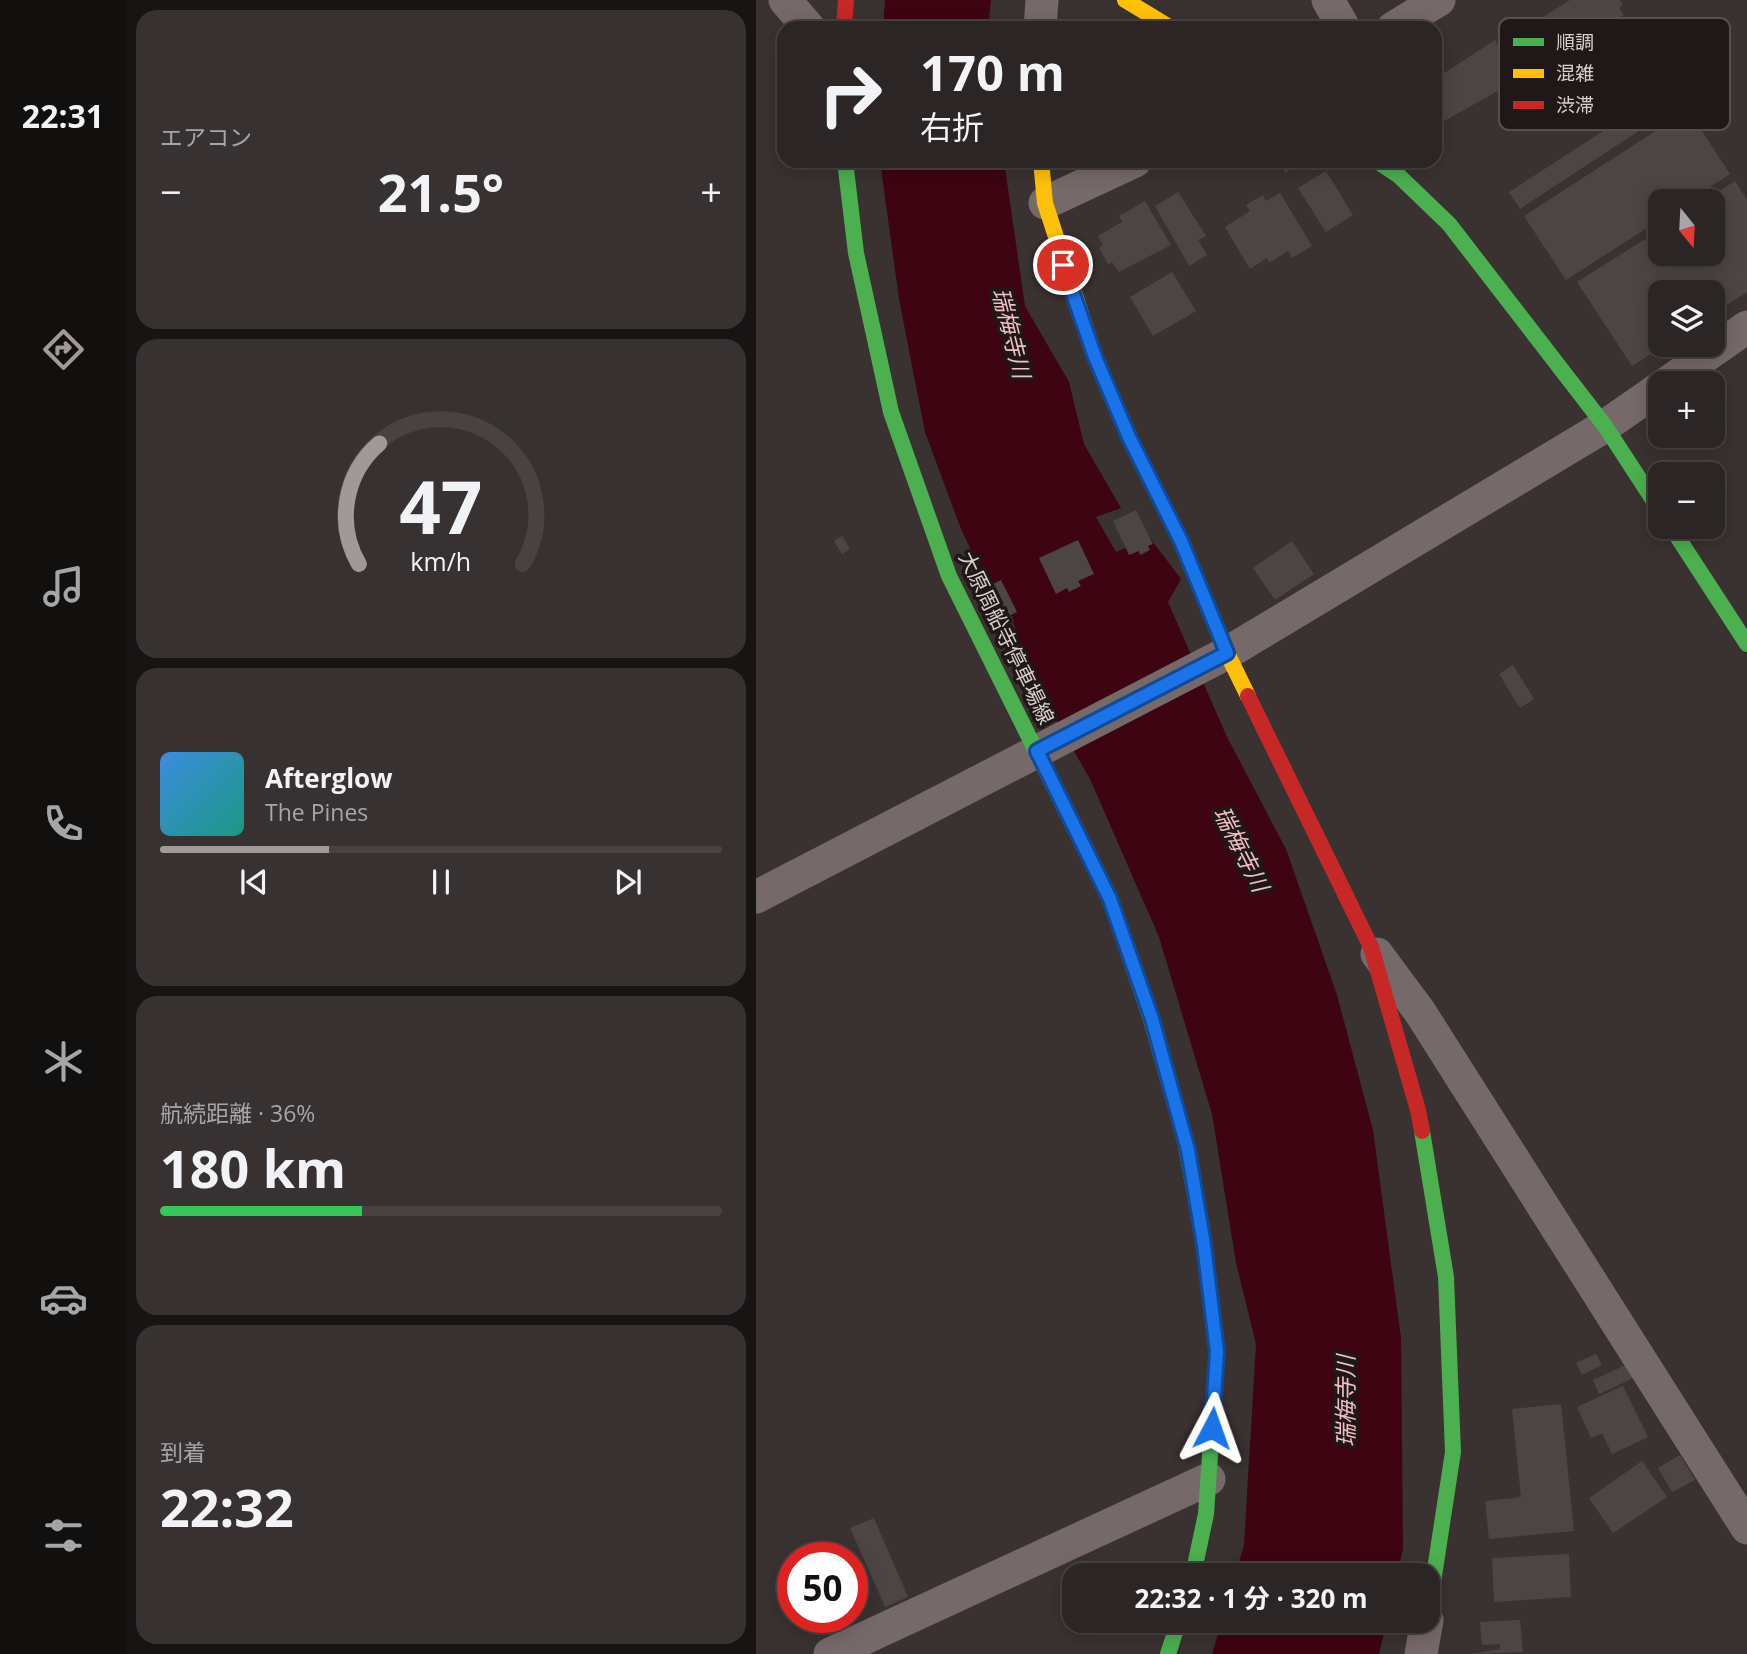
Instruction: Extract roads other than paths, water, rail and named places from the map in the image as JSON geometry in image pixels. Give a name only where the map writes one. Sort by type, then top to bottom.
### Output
[{"type":"street","points":[[785,0],[803,21]]},
{"type":"street","points":[[844,21],[846,0]]},
{"type":"street","points":[[1040,21],[1042,0]]},
{"type":"street","points":[[1125,0],[1160,21]]},
{"type":"street","points":[[1328,0],[1340,21]]},
{"type":"street","points":[[1404,21],[1438,0]]},
{"type":"street","name":"大原周船寺停車場線","points":[[846,168],[856,253],[891,412],[949,576],[1110,899],[1152,1019],[1188,1150],[1204,1245],[1217,1352],[1209,1479],[1197,1563]]},
{"type":"street","points":[[1042,168],[1045,203],[1095,357],[1129,437],[1181,541],[1227,653],[1371,947],[1418,1110],[1446,1277],[1452,1452],[1436,1563]]},
{"type":"street","points":[[1045,203],[1120,168]]},
{"type":"street","points":[[1395,168],[1449,224],[1605,426],[1648,492]]},
{"type":"street","points":[[1684,371],[1747,327]]},
{"type":"street","points":[[756,897],[1227,653],[1605,426],[1648,396]]},
{"type":"street","points":[[1679,539],[1747,644]]},
{"type":"street","points":[[1371,947],[1420,1012],[1747,1528]]},
{"type":"street","points":[[830,1654],[1209,1479]]},
{"type":"street","points":[[1168,1654],[1175,1633]]},
{"type":"street","points":[[1421,1654],[1425,1633]]},
{"type":"water","points":[[885,0],[991,0],[989,21],[884,21]]},
{"type":"water","name":"瑞梅寺川","points":[[881,168],[1005,168],[1025,306],[1069,382],[1084,444],[1121,508],[1096,517],[1116,552],[1150,538],[1181,579],[1168,602],[1227,737],[1286,849],[1337,995],[1373,1130],[1401,1338],[1403,1549],[1400,1563],[1239,1563],[1244,1545],[1256,1344],[1236,1263],[1212,1114],[1159,937],[1090,779],[1011,642],[1018,634],[996,585],[986,582],[961,529],[925,432],[899,299]]},
{"type":"water","points":[[1218,1633],[1384,1633],[1379,1654],[1212,1654]]}]
